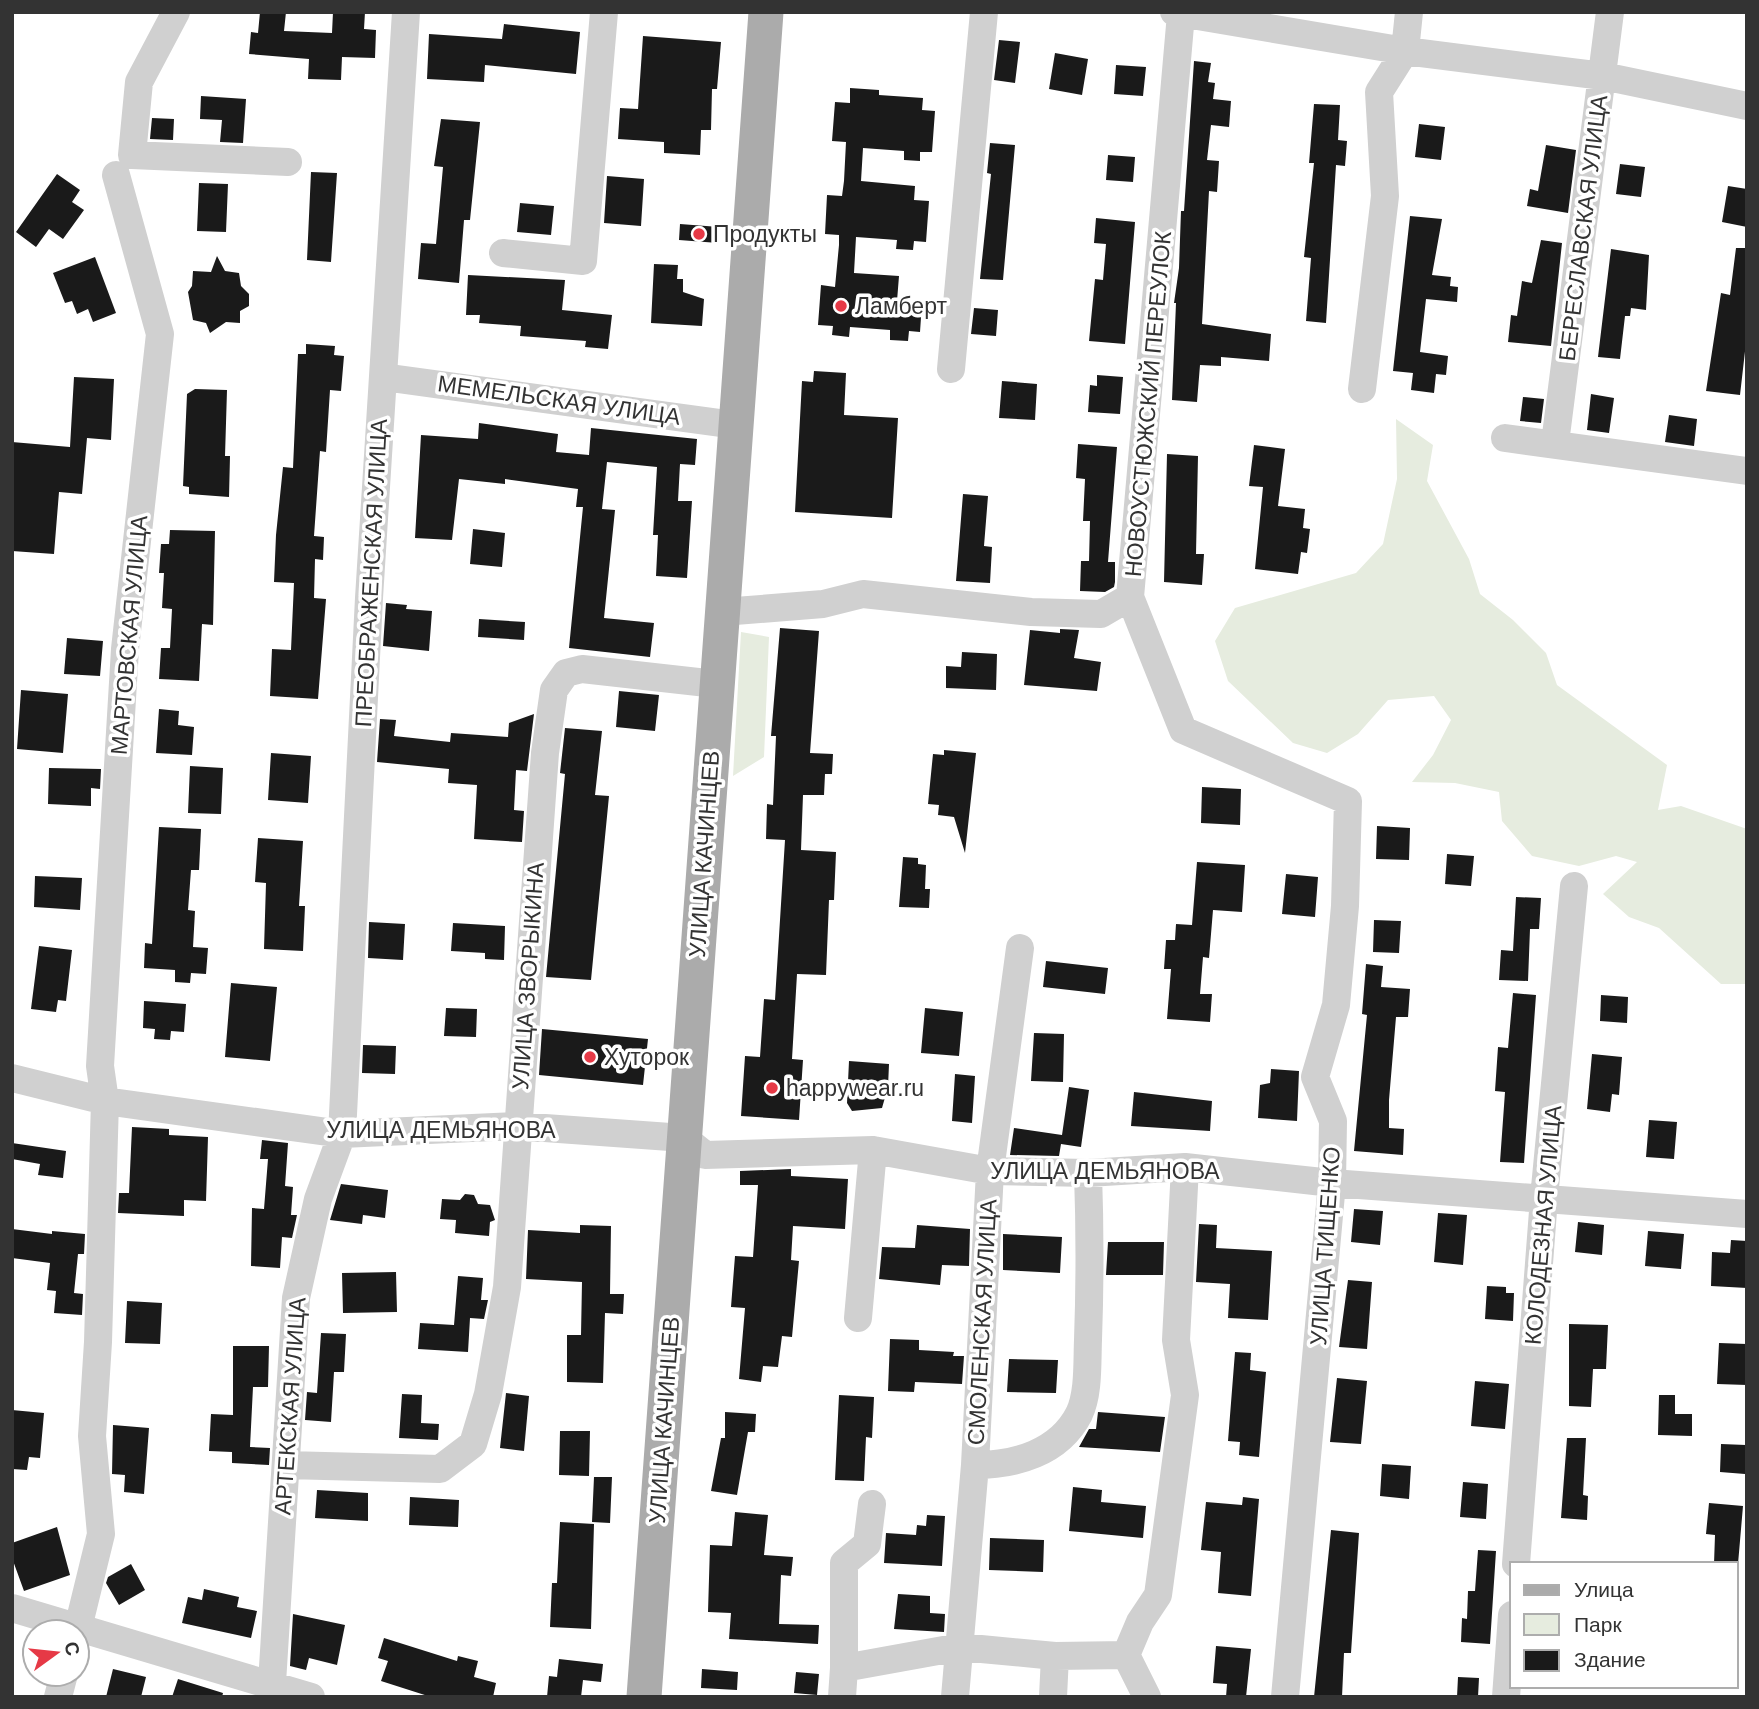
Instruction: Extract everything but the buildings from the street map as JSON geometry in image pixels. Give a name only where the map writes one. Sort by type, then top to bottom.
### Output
[{"type":"main road","name":"УЛИЦА КАЧИНЦЕВ","points":[[644,1697],[765,12]]},
{"type":"street","points":[[176,12],[139,82],[132,155],[288,162]]},
{"type":"street","name":"ПРЕОБРАЖЕНСКАЯ УЛИЦА","points":[[342,1134],[369,598],[406,12]]},
{"type":"street","points":[[503,253],[583,261],[604,12]]},
{"type":"street","points":[[951,369],[984,12]]},
{"type":"street","points":[[1362,389],[1385,196],[1379,92],[1405,51],[1409,12]]},
{"type":"street","name":"БЕРЕСЛАВСКАЯ УЛИЦА","points":[[1555,443],[1610,12]]},
{"type":"street","points":[[1178,13],[1405,51],[1602,76],[1747,106]]},
{"type":"street","name":"НОВОУСТЮЖСКИЙ ПЕРЕУЛОК","points":[[1178,13],[1130,597],[1183,730],[1349,801]]},
{"type":"street","name":"МАРТОВСКАЯ УЛИЦА","points":[[80,1618],[101,1534],[92,1436],[105,1101],[100,1066],[115,783],[125,649],[160,334],[116,175]]},
{"type":"street","name":"МЕМЕЛЬСКАЯ УЛИЦА","points":[[383,377],[735,425]]},
{"type":"street","points":[[1505,438],[1747,471]]},
{"type":"street","points":[[722,612],[823,604],[863,594],[1031,612],[1101,614],[1130,597]]},
{"type":"street","name":"УЛИЦА ЗВОРЫКИНА","points":[[286,1465],[440,1469],[473,1444],[488,1394],[507,1287],[545,753],[554,691],[566,673],[582,669],[716,684]]},
{"type":"street","name":"УЛИЦА ТИЩЕНКО","points":[[1285,1697],[1332,1183],[1333,1122],[1315,1077],[1336,1005],[1345,906],[1349,801]]},
{"type":"street","name":"КОЛОДЕЗНАЯ УЛИЦА","points":[[1516,1562],[1544,1198],[1574,886]]},
{"type":"street","name":"СМОЛЕНСКАЯ УЛИЦА","points":[[956,1697],[975,1465],[990,1171],[1020,948]]},
{"type":"street","name":"УЛИЦА ДЕМЬЯНОВА","points":[[12,1078],[105,1101],[342,1134],[517,1126],[684,1138],[705,1155],[873,1150],[990,1171],[1088,1173],[1185,1167],[1332,1183],[1747,1214]]},
{"type":"street","name":"АРТЕКСКАЯ УЛИЦА","points":[[272,1683],[296,1298],[318,1199],[342,1134]]},
{"type":"street","points":[[858,1318],[873,1150]]},
{"type":"street","points":[[1147,1697],[1126,1655],[1140,1622],[1158,1595],[1185,1395],[1176,1340],[1185,1167]]},
{"type":"street","points":[[975,1465],[1005,1465],[1036,1455],[1066,1434],[1080,1412],[1087,1376],[1091,1242],[1088,1173]]},
{"type":"street","points":[[842,1697],[844,1563],[867,1544],[872,1504]]},
{"type":"street","points":[[12,1608],[42,1618]]},
{"type":"street","points":[[91,1634],[272,1683],[311,1697]]},
{"type":"street","points":[[1506,1697],[1510,1642]]},
{"type":"street","points":[[844,1668],[960,1647],[1055,1656],[1126,1655]]},
{"type":"street","points":[[1053,1697],[1055,1656]]},
{"type":"green space","points":[[1396,419],[1433,445],[1427,481],[1469,559],[1480,594],[1513,620],[1546,653],[1557,685],[1667,765],[1658,810],[1681,806],[1747,829],[1747,984],[1721,984],[1659,928],[1629,917],[1603,894],[1637,862],[1616,856],[1579,866],[1532,856],[1502,821],[1499,792],[1455,783],[1412,782],[1433,755],[1451,720],[1434,696],[1388,700],[1358,734],[1327,753],[1293,743],[1228,681],[1215,641],[1235,608],[1356,573],[1383,544],[1397,479]]},
{"type":"green space","points":[[741,632],[769,637],[764,757],[733,776]]},
{"type":"place","name":"Продукты","points":[[699,234]]},
{"type":"place","name":"Ламберт","points":[[841,306]]},
{"type":"place","name":"Хуторок","points":[[590,1057]]},
{"type":"place","name":"happywear.ru","points":[[772,1088]]}]
